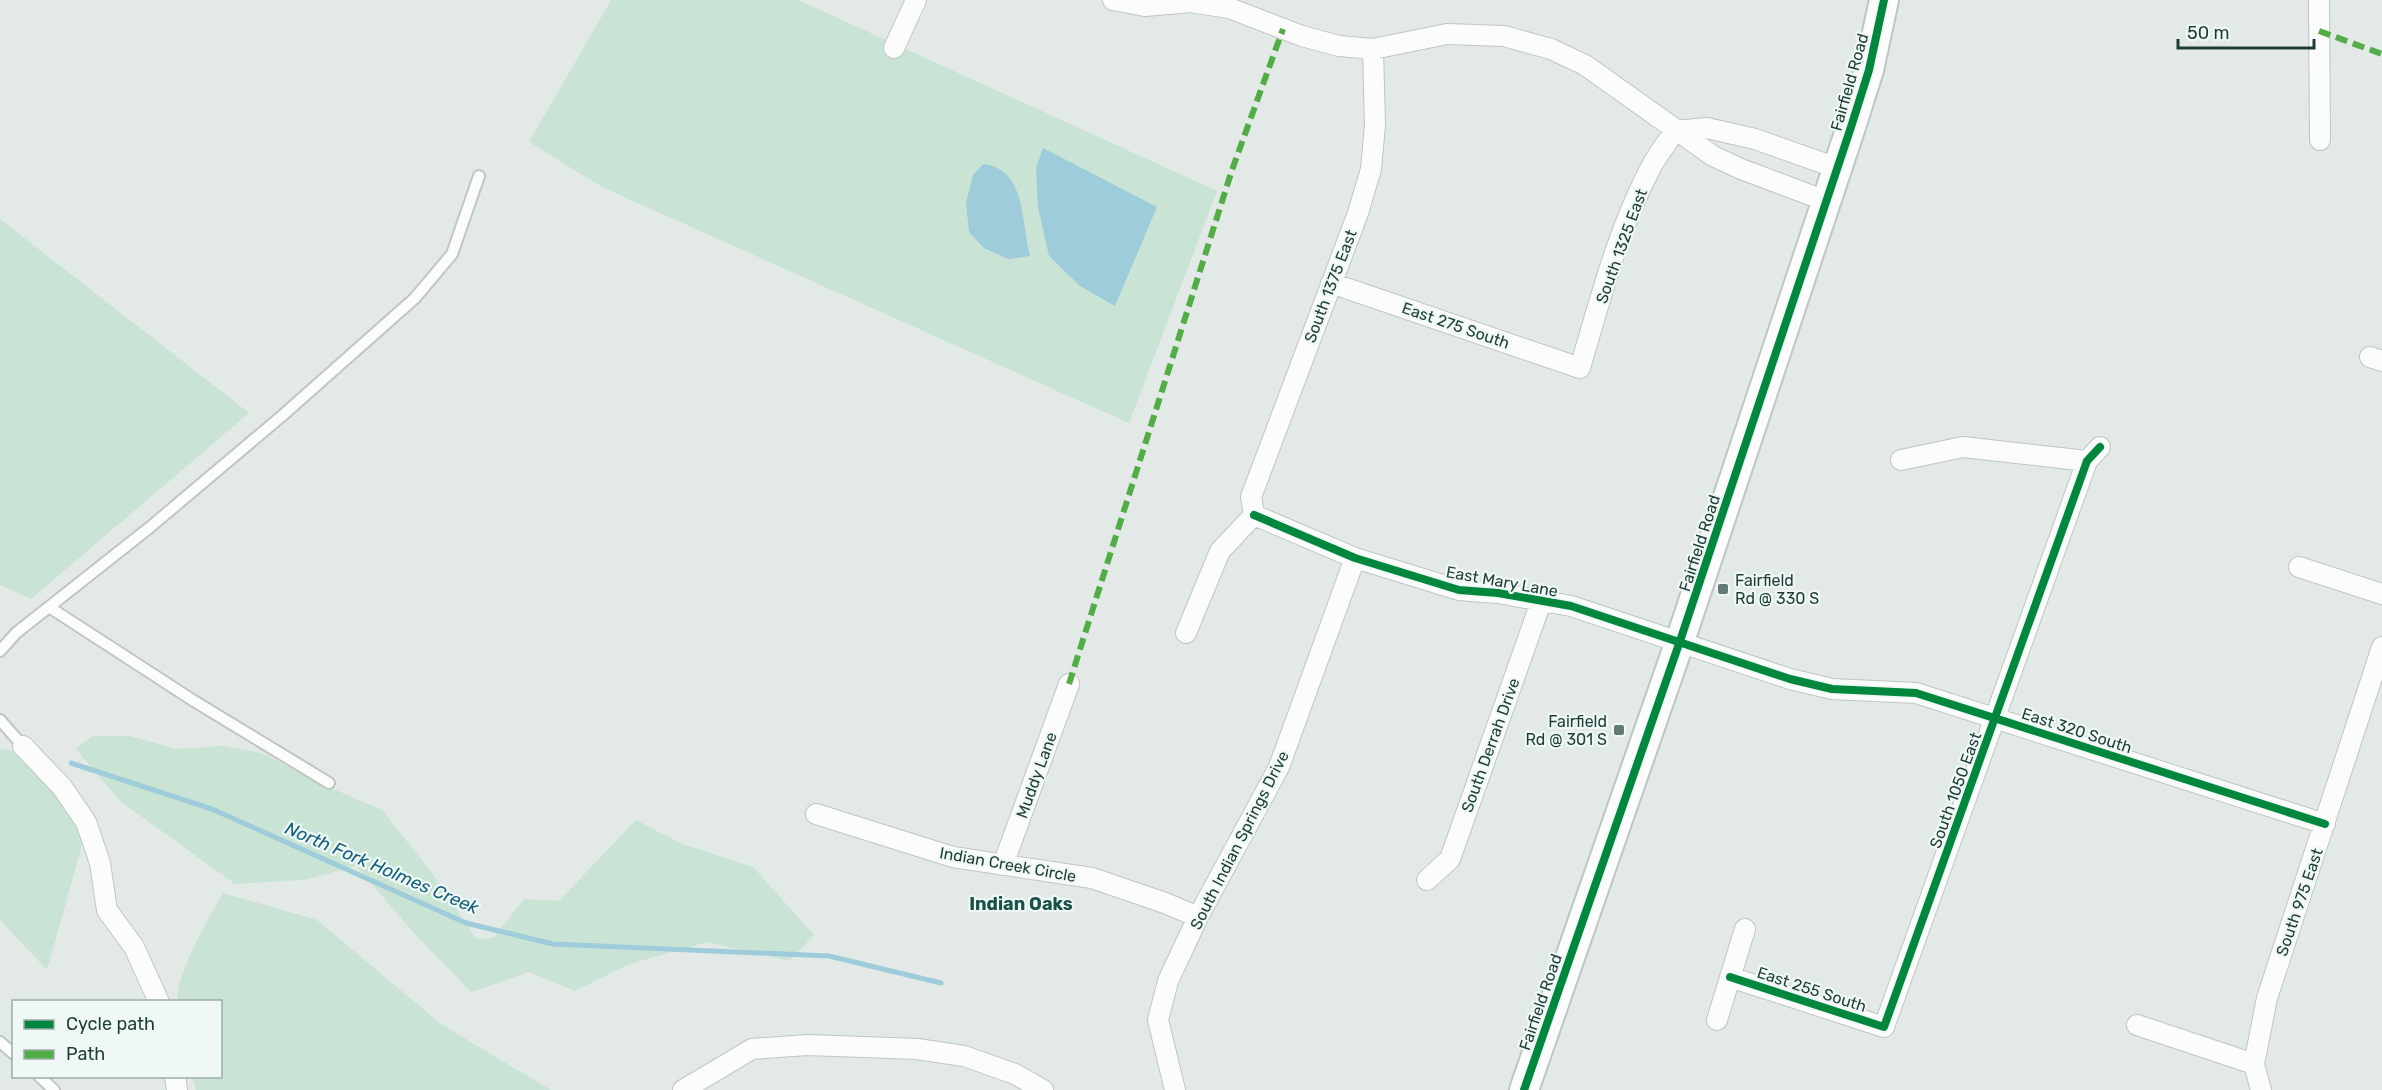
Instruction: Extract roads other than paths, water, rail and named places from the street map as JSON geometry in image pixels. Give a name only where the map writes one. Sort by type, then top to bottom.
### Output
[{"type":"street","points":[[894,48],[916,0]]},
{"type":"street","points":[[1113,0],[1145,6],[1191,1],[1229,8],[1302,36],[1339,46],[1373,49],[1447,34],[1504,36],[1551,49],[1584,65],[1713,156],[1826,201]]},
{"type":"street","name":"Fairfield Road","points":[[1524,1090],[1680,641],[1837,168],[1869,70],[1884,0]]},
{"type":"street","points":[[2319,0],[2320,140]]},
{"type":"street","name":"South 1375 East","points":[[1254,515],[1251,496],[1358,213],[1371,169],[1375,116],[1373,49]]},
{"type":"street","points":[[1675,131],[1707,128],[1755,139],[1837,168]]},
{"type":"street","name":"South 1325 East","points":[[1580,368],[1604,285],[1631,211],[1653,164],[1675,131]]},
{"type":"street","name":"East 275 South","points":[[1331,283],[1580,368]]},
{"type":"street","name":"South 1050 East","points":[[1884,1027],[2094,454],[1963,447],[1901,460]]},
{"type":"street","points":[[1186,633],[1220,551],[1254,515]]},
{"type":"street","name":"East Mary Lane","points":[[1254,515],[1355,558],[1459,590],[1571,606],[1680,641]]},
{"type":"street","name":"South Indian Springs Drive","points":[[1175,1090],[1158,1020],[1168,981],[1198,917],[1279,767],[1355,558]]},
{"type":"street","points":[[2299,567],[2382,594]]},
{"type":"street","name":"South Derrah Drive","points":[[1427,880],[1450,859],[1541,602]]},
{"type":"street","name":"East 320 South","points":[[1680,641],[1790,679],[1832,689],[1916,693],[2325,824]]},
{"type":"street","name":"South 975 East","points":[[2261,1090],[2254,1064],[2267,998],[2382,647]]},
{"type":"street","name":"Muddy Lane","points":[[1003,866],[1069,684]]},
{"type":"street","points":[[23,746],[62,787],[86,822],[100,863],[107,910],[134,947],[158,1000]]},
{"type":"street","name":"Indian Creek Circle","points":[[816,814],[953,857],[1092,878],[1198,917]]},
{"type":"street","name":"East 255 South","points":[[1717,1020],[1745,929]]},
{"type":"street","name":"East 255 South","points":[[1730,977],[1884,1027]]},
{"type":"street","points":[[2137,1025],[2254,1064]]},
{"type":"street","points":[[683,1090],[752,1049],[808,1046],[917,1049],[964,1056],[1015,1074],[1043,1090]]},
{"type":"lane","points":[[0,651],[16,633],[149,528],[256,438],[415,298],[452,254],[479,176]]},
{"type":"lane","points":[[49,607],[194,701],[329,783]]},
{"type":"lane","points":[[0,720],[23,746]]},
{"type":"lane","points":[[0,1042],[12,1052]]},
{"type":"lane","points":[[40,1078],[54,1090]]},
{"type":"water","points":[[1043,148],[1157,207],[1115,306],[1080,286],[1049,256],[1038,207],[1036,168]]},
{"type":"water","points":[[983,164],[997,168],[1008,176],[1015,187],[1020,200],[1030,256],[1008,259],[984,248],[969,232],[966,203],[973,175]]},
{"type":"waterway","name":"North Fork Holmes Creek","points":[[71,763],[212,809],[466,923],[553,944],[829,956],[941,983]]},
{"type":"place","name":"Fairfield Rd @ 330 S","points":[[1723,589]]},
{"type":"place","name":"Fairfield Rd @ 301 S","points":[[1619,730]]},
{"type":"district","name":"Indian Oaks","points":[[1021,904]]}]
